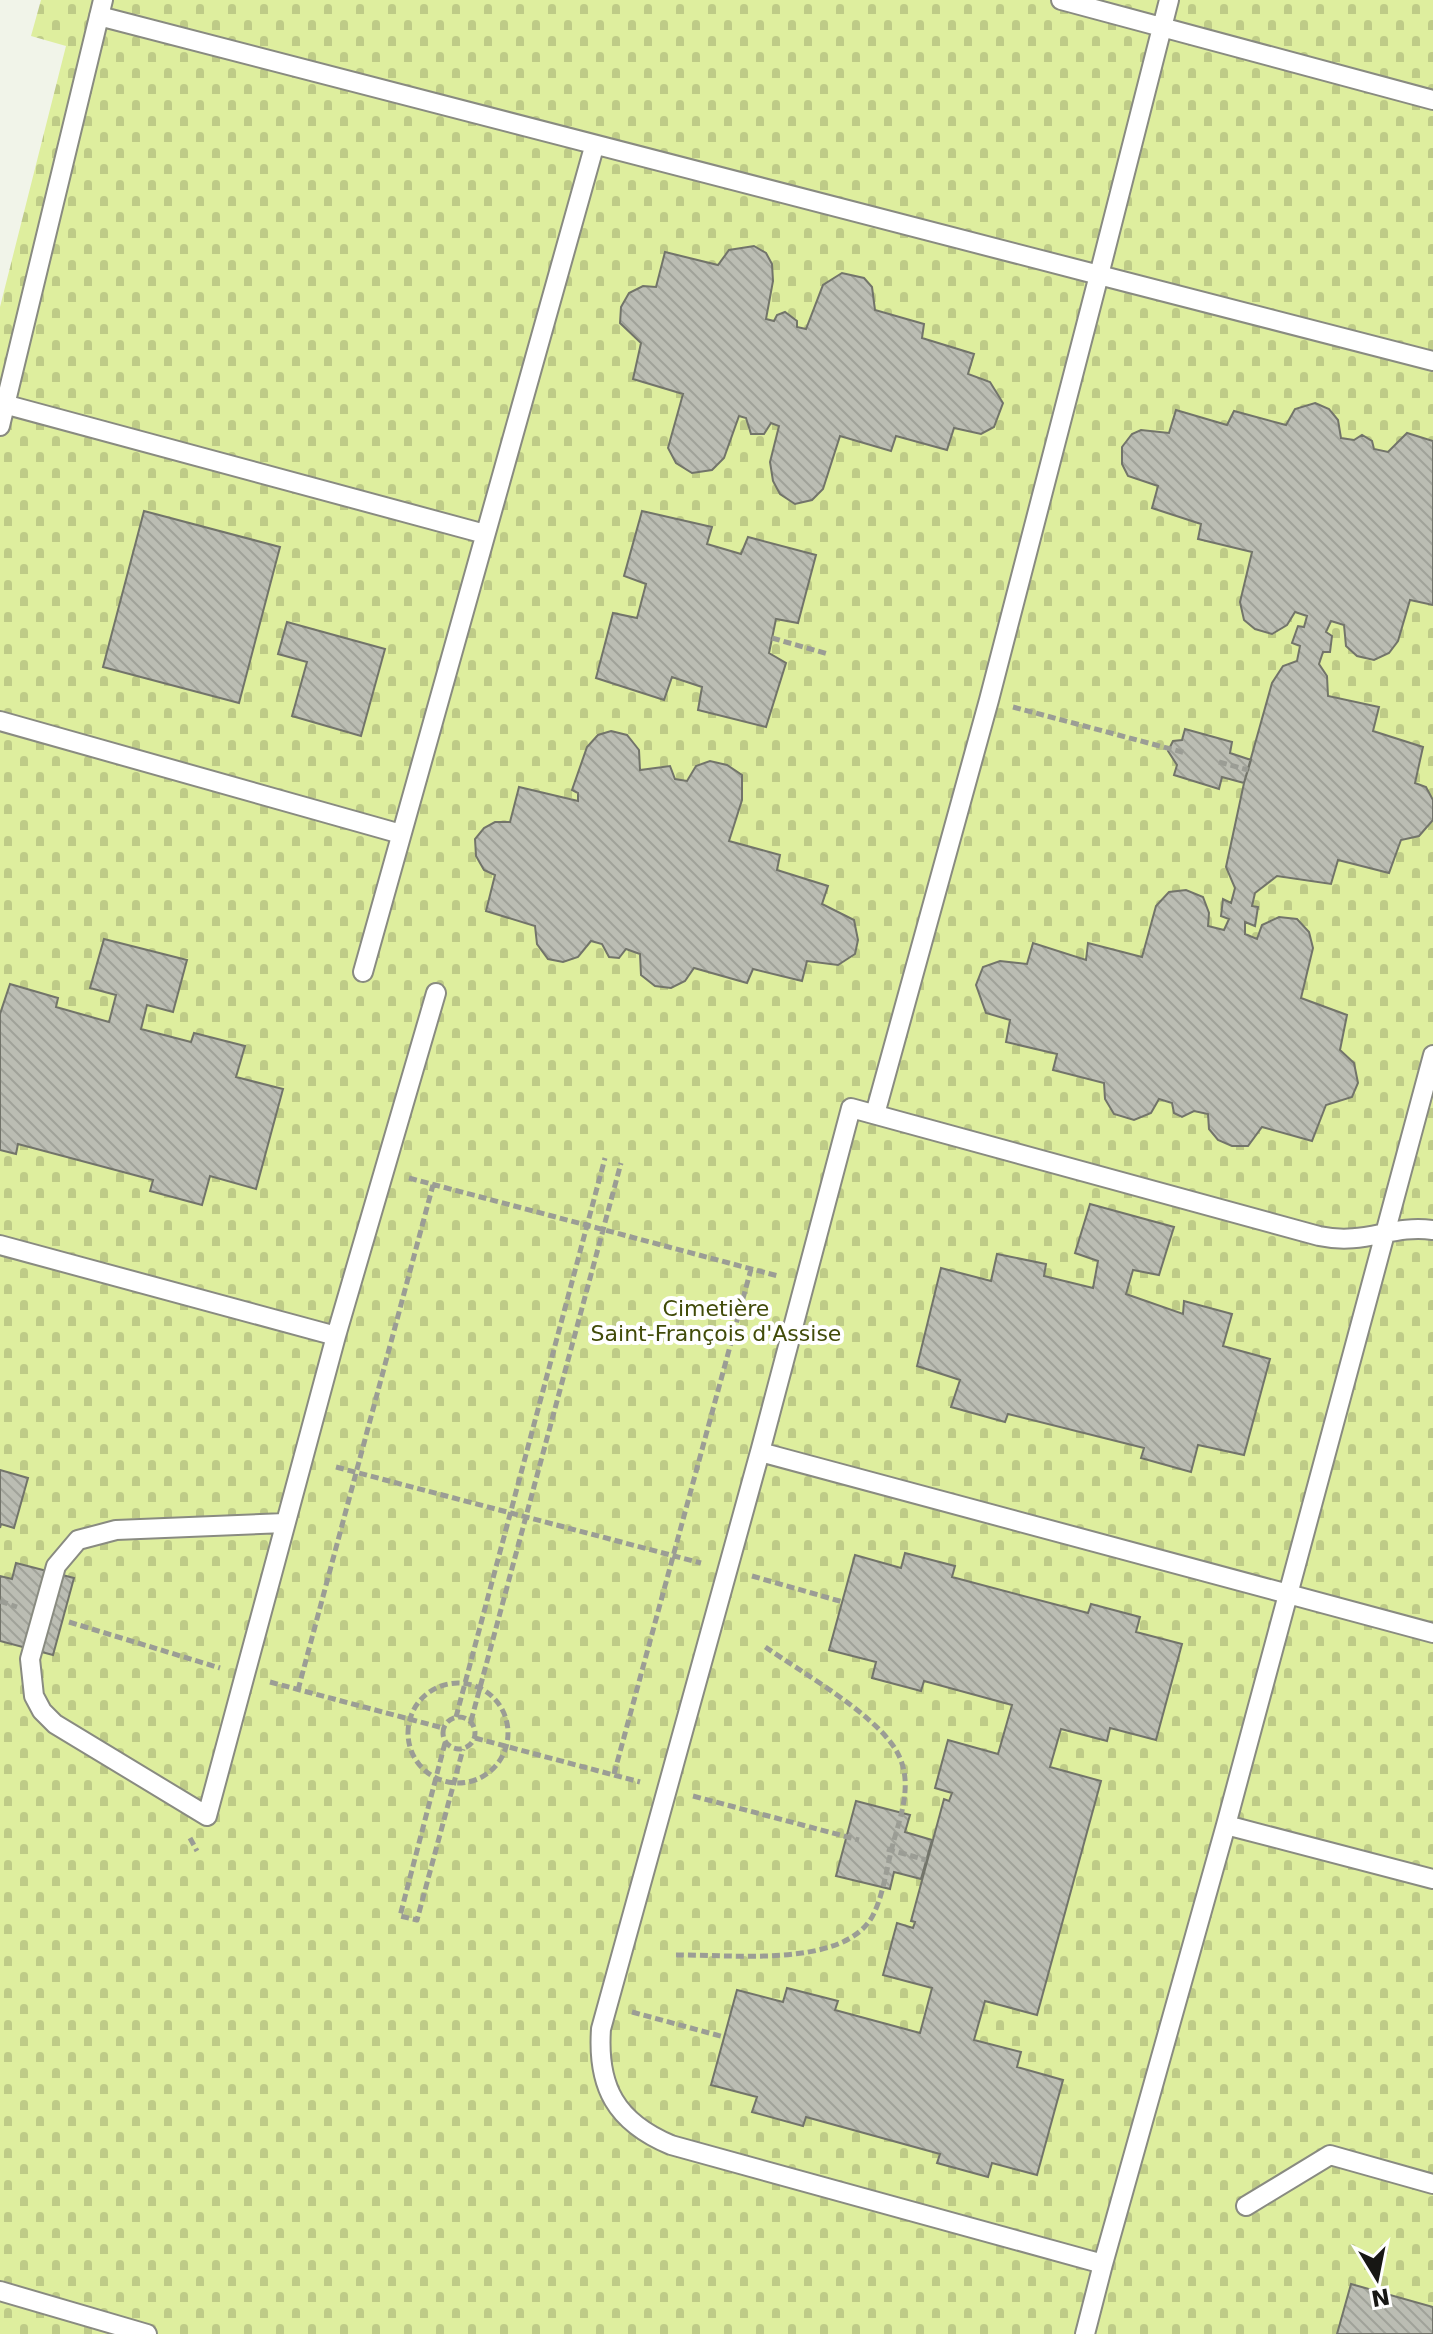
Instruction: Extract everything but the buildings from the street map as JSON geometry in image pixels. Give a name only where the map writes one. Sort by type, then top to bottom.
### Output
[{"type":"lane","points":[[1061,0],[1433,100]]},
{"type":"lane","points":[[875,1114],[993,685],[1169,0]]},
{"type":"lane","points":[[0,426],[3,403],[101,8],[594,147],[1433,361]]},
{"type":"lane","points":[[363,972],[594,147]]},
{"type":"lane","points":[[3,403],[485,534]]},
{"type":"lane","points":[[0,721],[401,834]]},
{"type":"lane","points":[[285,1523],[116,1530],[78,1540],[56,1566],[30,1659],[29,1678],[42,1711],[55,1724],[207,1816],[336,1336],[436,993]]},
{"type":"lane","points":[[1085,2334],[1226,1825],[1433,1055]]},
{"type":"lane","points":[[1103,2264],[671,2145],[635,2126],[610,2096],[599,2057],[601,2029],[851,1108],[1342,1241],[1407,1229],[1433,1230]]},
{"type":"lane","points":[[0,1245],[336,1336]]},
{"type":"lane","points":[[760,1452],[1433,1633]]},
{"type":"lane","points":[[1226,1825],[1433,1879]]},
{"type":"lane","points":[[1246,2206],[1330,2155],[1433,2184]]},
{"type":"lane","points":[[0,2291],[147,2334]]},
{"type":"path","points":[[772,638],[828,654]]},
{"type":"path","points":[[1006,705],[1186,753]]},
{"type":"path","points":[[1219,762],[1248,770]]},
{"type":"path","points":[[443,1728],[456,1717],[605,1158]]},
{"type":"path","points":[[475,1738],[471,1721],[479,1687],[621,1163]]},
{"type":"path","points":[[417,1180],[773,1275]]},
{"type":"path","points":[[298,1690],[433,1185]]},
{"type":"path","points":[[614,1774],[751,1269]]},
{"type":"path","points":[[336,1467],[710,1565]]},
{"type":"path","points":[[743,1574],[843,1602]]},
{"type":"path","points":[[58,1619],[225,1669]]},
{"type":"path","points":[[676,1955],[799,1953],[844,1943],[857,1935],[874,1913],[907,1784],[895,1747],[868,1719],[764,1646]]},
{"type":"path","points":[[261,1680],[443,1728]]},
{"type":"path","points":[[464,1683],[479,1687],[495,1699],[504,1713],[508,1730],[506,1747],[486,1774],[471,1782],[454,1783],[436,1778],[411,1753],[409,1719],[416,1704],[428,1692],[443,1684],[464,1683]]},
{"type":"path","points":[[456,1717],[471,1721]]},
{"type":"path","points":[[443,1728],[445,1743],[400,1916],[417,1920],[463,1749],[475,1738]]},
{"type":"path","points":[[475,1738],[649,1784]]},
{"type":"path","points":[[445,1743],[463,1749]]},
{"type":"path","points":[[684,1793],[859,1840]]},
{"type":"path","points":[[181,1829],[197,1851]]},
{"type":"path","points":[[889,1849],[926,1860]]},
{"type":"path","points":[[626,2010],[724,2037]]},
{"type":"green space","name":"Cimetière Saint-François d'Assise","points":[[41,0],[1433,0],[1433,2334],[0,2334],[0,307],[66,46],[31,36]]}]
